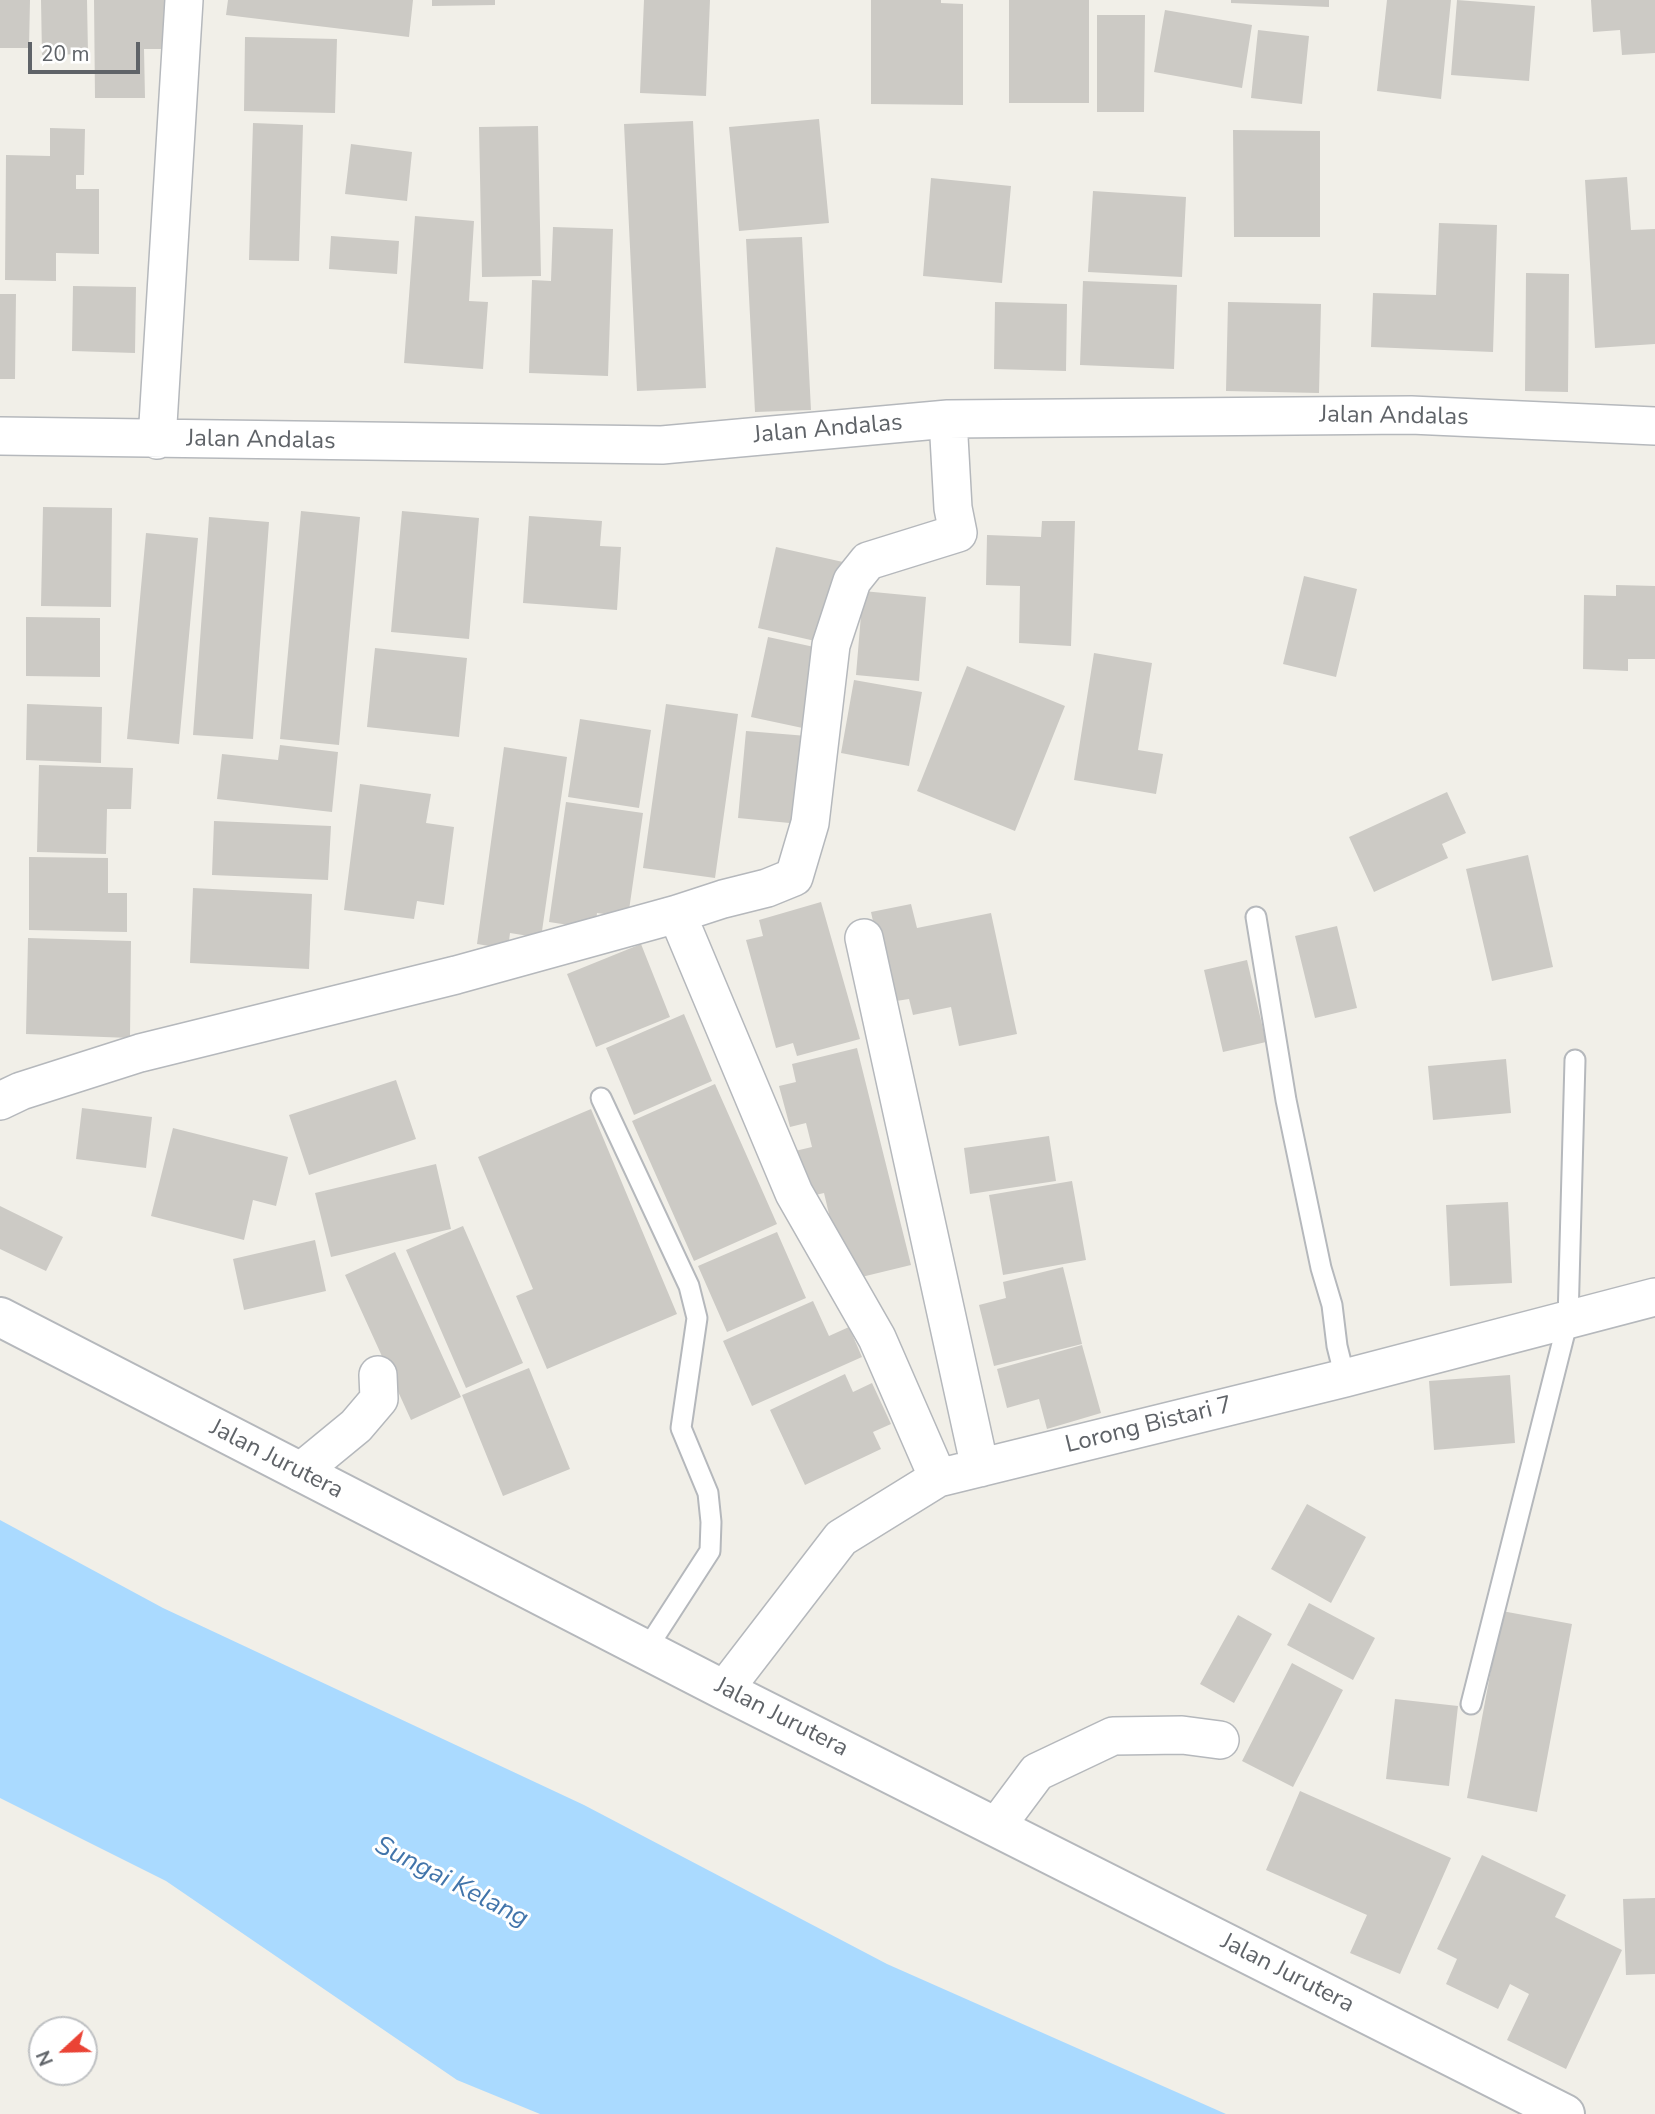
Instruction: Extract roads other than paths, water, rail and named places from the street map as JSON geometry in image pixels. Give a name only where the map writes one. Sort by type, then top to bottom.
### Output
[{"type":"street","points":[[156,440],[184,0]]},
{"type":"street","name":"Jalan Andalas","points":[[0,436],[662,445],[948,419],[1411,415],[1655,426]]},
{"type":"street","points":[[0,1101],[21,1091],[140,1053],[456,975],[767,888],[794,877],[810,822],[831,645],[852,581],[868,561],[958,533],[953,508],[948,419]]},
{"type":"street","points":[[677,914],[794,1193],[877,1338],[938,1478]]},
{"type":"street","points":[[864,938],[980,1468]]},
{"type":"street","name":"Lorong Bistari 7","points":[[724,1690],[841,1538],[938,1478],[1345,1378],[1655,1297]]},
{"type":"street","name":"Jalan Jurutera","points":[[0,1317],[724,1690],[1565,2114]]},
{"type":"street","points":[[300,1472],[356,1426],[379,1399],[377,1375]]},
{"type":"street","points":[[996,1827],[1037,1772],[1112,1736],[1182,1735],[1220,1740]]},
{"type":"lane","points":[[1256,917],[1286,1100],[1321,1268],[1332,1305],[1337,1346],[1345,1378]]},
{"type":"lane","points":[[1471,1704],[1569,1320],[1575,1060]]},
{"type":"lane","points":[[601,1098],[689,1286],[696,1318],[681,1428],[708,1493],[710,1551],[646,1650]]},
{"type":"water","name":"Sungai Kelang","points":[[0,1520],[163,1608],[584,1805],[887,1964],[1226,2114],[540,2114],[457,2080],[166,1881],[0,1798]]}]
